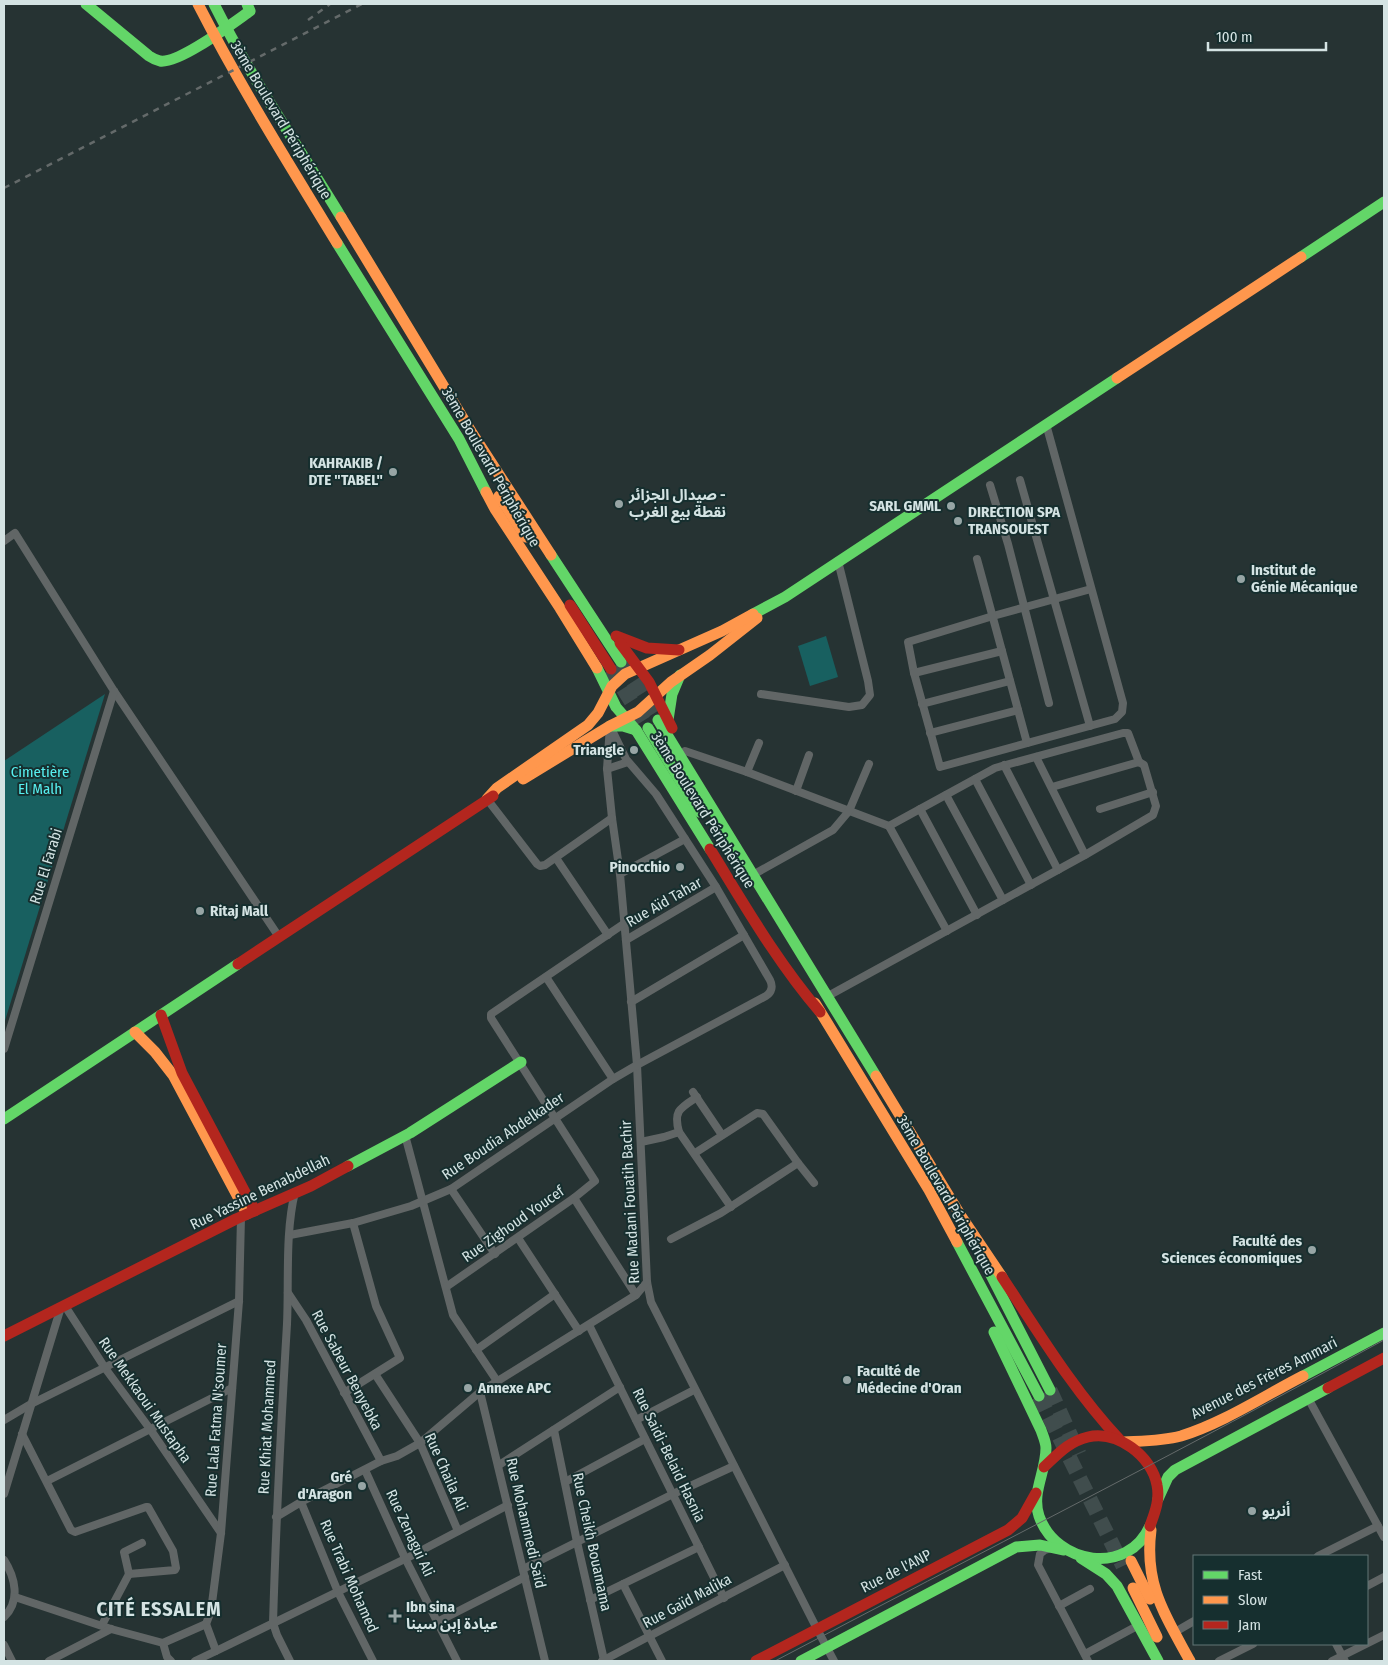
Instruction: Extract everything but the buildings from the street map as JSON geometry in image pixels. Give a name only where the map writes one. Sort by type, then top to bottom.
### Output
[{"type":"main road","points":[[86,4],[149,56],[159,61],[166,61],[183,55],[250,11],[247,4]]},
{"type":"main road","points":[[214,5],[252,76],[308,164],[472,433],[622,662]]},
{"type":"main road","name":"3ème Boulevard Périphérique","points":[[200,8],[222,51],[294,172],[460,439],[495,509],[595,665],[616,707],[636,730],[769,944],[802,991],[820,1012]]},
{"type":"main road","points":[[487,799],[497,788],[588,724],[598,713],[608,692],[620,677],[638,667],[722,631],[785,596],[1384,202]]},
{"type":"main road","points":[[472,433],[531,510],[649,682],[656,696],[663,720],[961,1216],[1095,1413],[1122,1441],[1142,1456],[1150,1466],[1155,1476],[1158,1499],[1147,1546],[1148,1564],[1154,1591],[1190,1661]]},
{"type":"main road","points":[[460,439],[511,513],[611,669]]},
{"type":"main road","points":[[484,518],[495,509]]},
{"type":"main road","points":[[4,1119],[487,799],[610,726],[638,712],[680,675],[723,646],[785,596]]},
{"type":"main road","points":[[616,636],[643,648],[680,650]]},
{"type":"main road","points":[[663,720],[680,675]]},
{"type":"main road","points":[[663,720],[685,751],[758,872],[805,958]]},
{"type":"main road","points":[[610,726],[623,726],[636,730]]},
{"type":"main road","name":"3ème Boulevard Périphérique","points":[[648,728],[929,1190],[1044,1393],[961,1216]]},
{"type":"main road","points":[[161,1015],[182,1073],[248,1214]]},
{"type":"main road","points":[[135,1032],[155,1052],[173,1075],[248,1214]]},
{"type":"main road","name":"Rue Yassine Benabdellah","points":[[4,1336],[248,1214],[311,1186],[405,1135],[521,1062]]},
{"type":"main road","points":[[929,1190],[1041,1430],[1046,1446],[1044,1467]]},
{"type":"main road","name":"Avenue des Frères Ammari","points":[[1122,1441],[1173,1438],[1206,1428],[1384,1332]]},
{"type":"main road","points":[[1158,1499],[1168,1477],[1174,1470],[1384,1358]]},
{"type":"main road","points":[[1122,1441],[1106,1436],[1091,1436],[1077,1439],[1064,1446],[1053,1455],[1044,1467],[1038,1480],[1036,1505],[1044,1527],[1059,1545],[1106,1574],[1117,1586],[1158,1661]]},
{"type":"main road","name":"Rue de l'ANP","points":[[756,1661],[819,1633],[1008,1530],[1022,1518],[1036,1493]]},
{"type":"main road","points":[[800,1661],[1016,1547],[1027,1544],[1044,1544],[1096,1558],[1116,1556],[1129,1550],[1140,1541],[1151,1526]]},
{"type":"main road","points":[[1168,1661],[1127,1564],[1180,1661]]},
{"type":"street","points":[[1046,424],[1123,703],[1122,712],[1115,719],[940,767],[907,644],[910,641],[993,616],[1091,589]]},
{"type":"street","points":[[1020,480],[1090,726]]},
{"type":"street","points":[[990,485],[1008,544],[1049,703]]},
{"type":"street","points":[[4,541],[15,534],[114,691],[279,937]]},
{"type":"street","points":[[977,559],[1027,743]]},
{"type":"street","points":[[761,694],[849,707],[862,705],[870,694],[838,561]]},
{"type":"street","points":[[914,673],[1002,651]]},
{"type":"street","points":[[922,704],[1010,681]]},
{"type":"street","name":"Rue El Farabi","points":[[4,1049],[114,691]]},
{"type":"street","points":[[930,733],[1018,710]]},
{"type":"street","name":"Rue Boudia Abdelkader","points":[[290,1235],[353,1223],[422,1201],[451,1188],[613,1079],[769,994],[772,989],[772,982],[716,887],[653,789],[628,762],[610,726]]},
{"type":"street","name":"Rue Madani Fouatih Bachir","points":[[610,726],[607,769],[620,874],[632,1002],[637,1065],[647,1282],[651,1302],[694,1390],[834,1661]]},
{"type":"street","points":[[828,996],[1085,855],[1153,815],[1156,806],[1144,765],[1139,762],[1128,733],[995,768],[889,826]]},
{"type":"street","points":[[747,772],[759,743]]},
{"type":"street","points":[[685,751],[747,772],[889,826],[947,931]]},
{"type":"street","points":[[796,791],[809,755]]},
{"type":"street","points":[[1036,756],[1085,855]]},
{"type":"street","points":[[607,769],[628,762]]},
{"type":"street","points":[[1052,787],[1139,762]]},
{"type":"street","points":[[758,872],[833,830],[849,811],[868,764]]},
{"type":"street","points":[[1004,765],[1058,870]]},
{"type":"street","points":[[975,779],[1031,885]]},
{"type":"street","points":[[1100,809],[1153,792]]},
{"type":"street","points":[[946,795],[1003,900]]},
{"type":"street","points":[[487,799],[540,866],[556,858],[612,818]]},
{"type":"street","points":[[920,809],[977,915]]},
{"type":"street","points":[[620,874],[685,840]]},
{"type":"street","points":[[556,858],[608,935]]},
{"type":"street","name":"Rue Aïd Tahar","points":[[626,940],[716,887]]},
{"type":"street","points":[[556,1118],[491,1014],[625,923]]},
{"type":"street","points":[[632,1002],[744,935]]},
{"type":"street","points":[[546,977],[613,1079]]},
{"type":"street","points":[[722,1135],[695,1094],[680,1108],[676,1122],[678,1132],[695,1153],[731,1207]]},
{"type":"street","points":[[695,1153],[757,1113],[763,1114],[814,1183]]},
{"type":"street","name":"Rue Zighoud Youcef","points":[[446,1287],[518,1238],[595,1181],[556,1118]]},
{"type":"street","points":[[641,1142],[678,1132]]},
{"type":"street","points":[[405,1135],[453,1315],[497,1381]]},
{"type":"street","points":[[670,1239],[731,1207],[798,1163]]},
{"type":"street","points":[[451,1188],[495,1254]]},
{"type":"street","name":"Rue Khiat Mohammed","points":[[290,1661],[276,1635],[274,1623],[276,1517],[290,1235],[295,1192]]},
{"type":"street","points":[[574,1198],[636,1295]]},
{"type":"street","name":"Rue Lala Fatma N'soumer","points":[[206,1624],[211,1611],[221,1533],[239,1301],[248,1214]]},
{"type":"street","points":[[344,1393],[399,1360],[400,1355],[376,1306],[353,1223]]},
{"type":"street","points":[[518,1238],[579,1331]]},
{"type":"street","points":[[276,1517],[381,1461],[397,1456],[420,1443],[480,1392],[636,1295],[647,1282]]},
{"type":"street","name":"Rue Sabeur Benyebka","points":[[288,1293],[306,1320],[381,1461]]},
{"type":"street","points":[[476,1350],[555,1294]]},
{"type":"street","points":[[4,1420],[31,1404],[239,1301]]},
{"type":"street","points":[[4,1494],[63,1306]]},
{"type":"street","name":"Rue Mekkaoui Mustapha","points":[[63,1306],[221,1533]]},
{"type":"street","name":"Rue Saidi-Belaid Hasnia","points":[[588,1325],[724,1598]]},
{"type":"street","name":"Rue Chaila Ali","points":[[375,1374],[420,1443],[458,1531]]},
{"type":"street","points":[[499,1465],[620,1387]]},
{"type":"street","points":[[47,1482],[232,1388]]},
{"type":"street","points":[[636,1420],[694,1390]]},
{"type":"street","name":"Rue Mohammedi Saïd","points":[[480,1392],[545,1661]]},
{"type":"street","points":[[1308,1398],[1384,1537]]},
{"type":"street","name":"Rue Cheikh Bouamama","points":[[554,1430],[603,1661]]},
{"type":"street","points":[[22,1434],[73,1532],[146,1507],[150,1509],[173,1551],[176,1568],[173,1571],[129,1574]]},
{"type":"street","points":[[565,1482],[645,1439]]},
{"type":"street","points":[[437,1622],[577,1542],[734,1466]]},
{"type":"street","name":"Rue Zenagui Ali","points":[[366,1470],[406,1558],[457,1661]]},
{"type":"street","name":"Rue Trabi Mohamed","points":[[302,1502],[338,1592],[373,1661]]},
{"type":"street","points":[[198,1661],[508,1505]]},
{"type":"street","points":[[1320,1555],[1378,1526]]},
{"type":"street","points":[[102,1626],[129,1574],[124,1552],[142,1543]]},
{"type":"street","points":[[590,1600],[699,1548]]},
{"type":"street","points":[[1056,1548],[1045,1550],[1040,1554],[1038,1565],[1086,1658],[1139,1625]]},
{"type":"street","points":[[4,1560],[15,1587],[15,1597],[10,1612],[4,1617]]},
{"type":"street","name":"Rue Gaïd Malika","points":[[603,1661],[785,1565]]},
{"type":"street","points":[[1368,1585],[1384,1576]]},
{"type":"street","points":[[623,1584],[662,1661]]},
{"type":"street","points":[[1059,1606],[1090,1589]]},
{"type":"street","points":[[15,1597],[111,1629],[163,1643],[206,1624],[216,1651]]},
{"type":"street","points":[[1175,1632],[1193,1622]]},
{"type":"street","points":[[49,1661],[111,1629]]},
{"type":"street","points":[[1368,1645],[1384,1635]]},
{"type":"street","points":[[163,1643],[167,1657],[171,1661]]},
{"type":"street","points":[[4,1645],[12,1661]]},
{"type":"street","points":[[1219,1661],[1252,1645]]},
{"type":"street","points":[[1337,1645],[1344,1659]]},
{"type":"street","points":[[1332,1661],[1344,1659],[1367,1645]]},
{"type":"green space","points":[[826,636],[838,677],[810,686],[798,646]]},
{"type":"green space","name":"Cimetière El Malh","points":[[105,694],[4,1024],[4,761]]},
{"type":"tunnel","points":[[621,662],[658,720]]},
{"type":"tunnel","points":[[611,669],[648,728]]},
{"type":"tunnel","points":[[1050,1390],[1079,1454]]},
{"type":"tunnel","points":[[1039,1396],[1123,1566]]},
{"type":"tram line","points":[[775,1661],[1157,1462],[1384,1340]]},
{"type":"railway","points":[[308,20],[330,4]]},
{"type":"railway","points":[[4,188],[362,4]]},
{"type":"traffic: fast","points":[[86,4],[149,56],[160,61],[180,56],[206,42],[250,11],[247,4]]},
{"type":"traffic: fast","points":[[214,4],[259,85],[341,217]]},
{"type":"traffic: fast","points":[[1301,257],[1384,202]]},
{"type":"traffic: fast","points":[[337,243],[459,439],[486,492]]},
{"type":"traffic: fast","points":[[753,614],[785,597],[1117,378]]},
{"type":"traffic: fast","points":[[551,555],[621,662]]},
{"type":"traffic: fast","points":[[597,668],[616,707],[636,730],[710,849]]},
{"type":"traffic: fast","points":[[668,720],[672,694],[680,675]]},
{"type":"traffic: fast","points":[[658,720],[876,1076]]},
{"type":"traffic: fast","points":[[610,726],[623,726],[636,730]]},
{"type":"traffic: fast","points":[[648,728],[699,812]]},
{"type":"traffic: fast","points":[[4,1119],[238,964]]},
{"type":"traffic: fast","points":[[348,1166],[410,1133],[521,1062]]},
{"type":"traffic: fast","points":[[957,1242],[1039,1396]]},
{"type":"traffic: fast","points":[[991,1275],[1050,1390]]},
{"type":"traffic: fast","points":[[994,1332],[1045,1441],[1045,1457],[1038,1491],[1037,1507],[1039,1516],[1048,1533],[1060,1545],[1076,1554],[1093,1558],[1110,1558],[1126,1552],[1140,1542],[1150,1526]]},
{"type":"traffic: fast","points":[[1303,1376],[1384,1333]]},
{"type":"traffic: fast","points":[[1158,1499],[1168,1477],[1175,1470],[1328,1388]]},
{"type":"traffic: fast","points":[[801,1661],[1016,1547],[1040,1545],[1063,1550]]},
{"type":"traffic: fast","points":[[1081,1558],[1106,1574],[1117,1586],[1158,1661]]},
{"type":"traffic: slow","points":[[198,4],[248,95],[337,243]]},
{"type":"traffic: slow","points":[[341,217],[472,433],[551,555]]},
{"type":"traffic: slow","points":[[1117,378],[1301,257]]},
{"type":"traffic: slow","points":[[486,492],[597,668]]},
{"type":"traffic: slow","points":[[499,496],[526,537]]},
{"type":"traffic: slow","points":[[487,799],[497,788],[588,725],[598,713],[612,686],[625,674],[722,631],[753,614]]},
{"type":"traffic: slow","points":[[523,779],[610,726],[638,712],[671,682],[710,655],[757,618]]},
{"type":"traffic: slow","points":[[815,1003],[929,1190],[957,1242]]},
{"type":"traffic: slow","points":[[135,1032],[155,1052],[173,1075],[247,1214]]},
{"type":"traffic: slow","points":[[876,1076],[961,1216],[1002,1277]]},
{"type":"traffic: slow","points":[[1124,1442],[1167,1439],[1197,1431],[1228,1417],[1303,1376]]},
{"type":"traffic: slow","points":[[1151,1530],[1151,1567],[1158,1599],[1190,1661]]},
{"type":"traffic: slow","points":[[1131,1561],[1150,1599]]},
{"type":"traffic: slow","points":[[1133,1588],[1157,1637]]},
{"type":"traffic: jam","points":[[570,605],[611,669]]},
{"type":"traffic: jam","points":[[616,636],[647,648],[679,650]]},
{"type":"traffic: jam","points":[[620,643],[649,682],[672,728]]},
{"type":"traffic: jam","points":[[238,964],[493,796]]},
{"type":"traffic: jam","points":[[710,849],[775,953],[820,1012]]},
{"type":"traffic: jam","points":[[161,1015],[182,1073],[255,1211]]},
{"type":"traffic: jam","points":[[4,1336],[236,1219],[311,1186],[348,1166]]},
{"type":"traffic: jam","points":[[1002,1277],[1072,1382],[1120,1440]]},
{"type":"traffic: jam","points":[[1328,1388],[1384,1358]]},
{"type":"traffic: jam","points":[[1044,1467],[1064,1449],[1081,1439],[1099,1436],[1121,1441],[1141,1455],[1154,1474],[1158,1496],[1150,1526]]},
{"type":"traffic: jam","points":[[756,1661],[1008,1530],[1022,1518],[1036,1493]]},
{"type":"place","name":"KAHRAKIB / DTE \"TABEL\"","points":[[393,472]]},
{"type":"place","name":"صيدال الجزائر - نقطة بيع الغرب","points":[[619,504]]},
{"type":"place","name":"SARL GMML","points":[[951,506]]},
{"type":"place","name":"DIRECTION SPA TRANSOUEST","points":[[958,521]]},
{"type":"place","name":"Institut de Génie Mécanique","points":[[1241,579]]},
{"type":"place","name":"Triangle","points":[[634,750]]},
{"type":"place","name":"Pinocchio","points":[[680,867]]},
{"type":"place","name":"Ritaj Mall","points":[[200,911]]},
{"type":"place","name":"Faculté des Sciences économiques","points":[[1312,1250]]},
{"type":"place","name":"Faculté de Médecine d'Oran","points":[[847,1380]]},
{"type":"place","name":"Annexe APC","points":[[468,1388]]},
{"type":"place","name":"Gré d'Aragon","points":[[362,1486]]},
{"type":"place","name":"أنريو","points":[[1252,1511]]},
{"type":"place","name":"Ibn sina عيادة إبن سينا","points":[[395,1616]]},
{"type":"district","name":"CITÉ ESSALEM","points":[[159,1609]]}]
